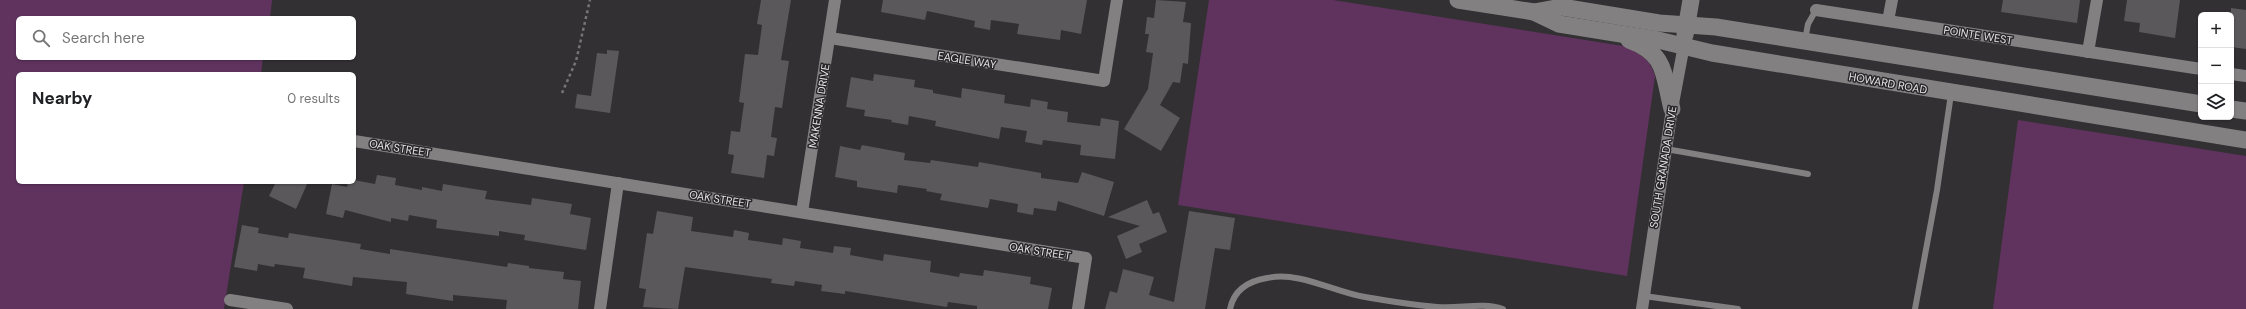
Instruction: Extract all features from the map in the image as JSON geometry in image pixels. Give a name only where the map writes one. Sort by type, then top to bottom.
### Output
[{"type":"main road","name":"HOWARD ROAD","points":[[1458,0],[1534,12],[1559,24],[1684,45],[1712,53],[2246,140]]},
{"type":"main road","name":"SOUTH GRANADA DRIVE","points":[[1684,45],[1692,0]]},
{"type":"main road","name":"HOWARD ROAD","points":[[1534,12],[1562,8],[1687,25],[1716,27],[2198,104]]},
{"type":"main road","points":[[1605,31],[1638,43],[1654,53],[1661,64],[1672,109]]},
{"type":"main road","points":[[2234,109],[2246,111]]},
{"type":"street","name":"MAKENNA DRIVE","points":[[802,212],[835,0]]},
{"type":"street","name":"EAGLE WAY","points":[[830,38],[1104,81],[1117,0]]},
{"type":"street","points":[[1888,21],[1892,0]]},
{"type":"street","points":[[2088,52],[2097,0]]},
{"type":"street","name":"POINTE WEST","points":[[1816,10],[2198,69]]},
{"type":"street","name":"SOUTH GRANADA DRIVE","points":[[1642,309],[1672,109],[1684,45]]},
{"type":"street","points":[[2234,74],[2246,76]]},
{"type":"street","name":"OAK STREET","points":[[356,141],[1086,258],[1078,309]]},
{"type":"street","points":[[600,309],[618,183]]},
{"type":"street","points":[[230,300],[288,309]]},
{"type":"lane","points":[[1805,41],[1808,24],[1816,10]]},
{"type":"lane","points":[[1915,309],[1937,190],[1952,93]]},
{"type":"lane","points":[[1666,149],[1808,174]]},
{"type":"lane","points":[[1230,309],[1238,291],[1250,283],[1267,278],[1280,277],[1313,283],[1363,297],[1438,307],[1490,304],[1503,309]]},
{"type":"lane","points":[[1644,296],[1738,309]]},
{"type":"path","points":[[562,93],[578,55],[590,0]]},
{"type":"shaded area","points":[[0,0],[272,0],[270,16],[16,16],[16,60],[263,60],[261,72],[16,72],[16,184],[244,184],[224,309],[0,309]]},
{"type":"shaded area","points":[[1209,0],[1333,0],[1623,46],[1639,54],[1650,64],[1655,76],[1627,276],[1178,205]]},
{"type":"shaded area","points":[[2018,120],[2246,156],[2246,309],[1993,309]]},
{"type":"building","points":[[761,0],[791,0],[781,60],[789,61],[782,108],[775,107],[771,137],[777,138],[774,156],[767,155],[764,178],[731,173],[734,155],[728,154],[731,131],[740,132],[744,103],[739,102],[745,54],[758,55],[762,25],[757,24]]},
{"type":"building","points":[[883,0],[1087,0],[1081,34],[1061,30],[1060,40],[1017,34],[1019,24],[991,20],[990,30],[974,27],[975,21],[927,11],[925,20],[881,12]]},
{"type":"building","points":[[1156,0],[1186,2],[1183,22],[1191,23],[1188,64],[1183,63],[1180,83],[1173,82],[1160,105],[1180,118],[1161,151],[1124,129],[1148,89],[1153,53],[1146,52],[1149,34],[1145,34],[1147,17],[1154,18]]},
{"type":"building","points":[[2003,0],[2080,0],[2077,23],[2001,12]]},
{"type":"building","points":[[2127,0],[2180,0],[2175,38],[2139,32],[2140,23],[2124,21]]},
{"type":"building","points":[[2231,8],[2246,10],[2246,49],[2234,47],[2234,12],[2231,12]]},
{"type":"building","points":[[607,50],[619,51],[610,113],[575,108],[577,94],[591,96],[597,53],[607,54]]},
{"type":"building","points":[[874,74],[915,80],[914,87],[933,90],[933,93],[961,98],[962,88],[1005,95],[1004,103],[1030,107],[1031,99],[1048,102],[1047,109],[1068,112],[1067,122],[1100,126],[1101,118],[1119,121],[1115,159],[1080,155],[1081,145],[1043,140],[1042,145],[1025,142],[1027,131],[1001,127],[999,139],[935,126],[936,121],[909,116],[908,125],[891,122],[892,120],[864,116],[865,110],[846,107],[851,77],[873,81]]},
{"type":"building","points":[[862,145],[905,153],[904,160],[930,163],[931,160],[978,167],[979,162],[1041,173],[1041,178],[1078,183],[1082,172],[1114,182],[1104,216],[1058,201],[1056,211],[1034,208],[1033,215],[1017,212],[1018,204],[990,199],[988,208],[940,200],[942,194],[926,191],[927,189],[898,185],[897,193],[857,187],[857,181],[835,177],[840,146],[860,150]]},
{"type":"building","points":[[377,175],[396,178],[395,185],[422,190],[422,187],[442,191],[443,184],[487,191],[485,199],[531,205],[532,198],[572,204],[570,214],[591,218],[586,250],[524,240],[525,235],[499,231],[499,236],[436,228],[437,220],[409,215],[408,221],[391,218],[391,222],[345,210],[343,218],[326,214],[332,184],[347,187],[348,184],[356,184],[356,180],[375,184]]},
{"type":"building","points":[[275,184],[307,184],[296,209],[269,196]]},
{"type":"building","points":[[1147,200],[1153,214],[1159,212],[1167,232],[1139,244],[1142,252],[1126,259],[1117,236],[1140,226],[1108,217]]},
{"type":"building","points":[[657,211],[693,217],[691,231],[733,237],[734,230],[749,233],[748,240],[782,245],[783,238],[801,241],[800,248],[833,253],[834,246],[851,248],[850,255],[883,261],[884,254],[931,261],[930,272],[959,277],[960,273],[983,276],[984,270],[1031,277],[1030,284],[1052,288],[1048,309],[977,309],[977,306],[948,302],[947,307],[845,291],[845,294],[821,291],[822,285],[795,281],[794,286],[771,283],[772,279],[685,267],[678,309],[643,307],[646,289],[639,288],[647,233],[653,234]]},
{"type":"building","points":[[1189,211],[1235,218],[1230,250],[1215,248],[1205,309],[1105,309],[1110,291],[1117,293],[1123,269],[1154,277],[1149,295],[1174,302]]},
{"type":"building","points":[[242,225],[259,228],[258,233],[288,238],[289,233],[361,244],[360,249],[390,254],[390,249],[507,267],[508,263],[529,266],[529,268],[564,272],[563,279],[581,281],[578,309],[506,309],[507,300],[453,295],[453,301],[406,294],[407,282],[353,277],[352,286],[303,278],[305,268],[275,264],[274,267],[258,264],[257,271],[234,267]]}]
